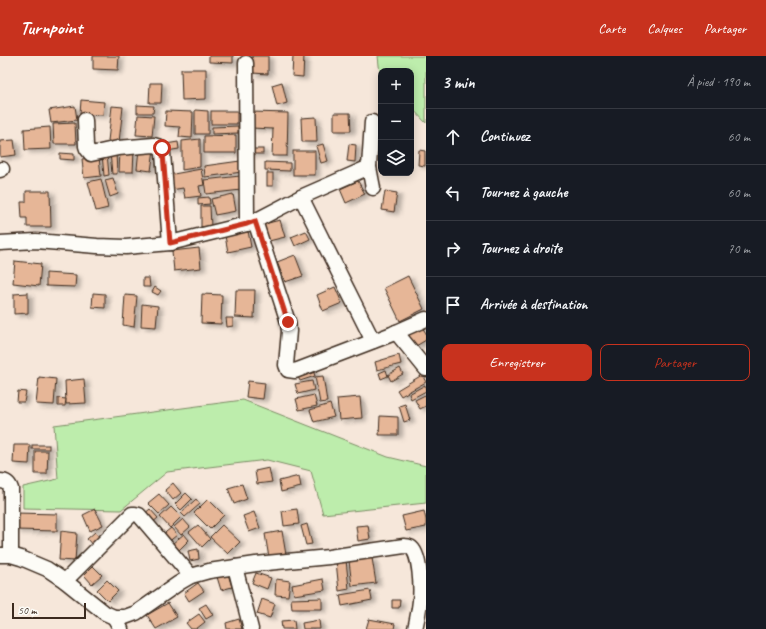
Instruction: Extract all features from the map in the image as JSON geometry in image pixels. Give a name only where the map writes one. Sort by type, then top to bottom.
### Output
[{"type":"street","points":[[246,63],[251,223],[288,322],[289,331],[286,365],[288,370],[295,371],[426,319]]},
{"type":"street","points":[[85,120],[86,146],[87,150],[91,154],[118,148],[154,145],[162,148],[170,243]]},
{"type":"street","points":[[372,122],[369,167],[373,188]]},
{"type":"street","points":[[0,243],[36,240],[97,246],[126,247],[170,243],[251,223],[301,197],[369,167]]},
{"type":"street","points":[[301,197],[373,341]]},
{"type":"street","points":[[396,332],[426,369]]},
{"type":"street","points":[[0,481],[5,481],[9,484],[11,489],[6,555],[21,558],[47,569],[65,580],[105,613],[125,617],[136,613],[191,576],[209,571],[408,546],[414,553],[420,572],[420,603],[415,629]]},
{"type":"street","points":[[65,580],[132,514],[139,515],[191,576]]},
{"type":"street","points":[[236,567],[251,629]]},
{"type":"street","points":[[114,616],[121,629]]},
{"type":"green space","points":[[378,56],[426,56],[426,123],[414,110],[414,68],[379,68]]},
{"type":"green space","points":[[243,400],[388,457],[426,466],[426,503],[323,514],[311,471],[267,460],[167,472],[121,510],[23,508],[23,487],[58,479],[54,425]]},
{"type":"building","points":[[93,56],[119,56],[118,70],[93,69]]},
{"type":"building","points":[[209,56],[233,56],[233,63],[209,62]]},
{"type":"building","points":[[252,56],[268,56],[268,74],[252,73]]},
{"type":"building","points":[[293,56],[304,56],[303,77],[292,76]]},
{"type":"building","points":[[181,69],[206,69],[206,99],[182,100]]},
{"type":"building","points":[[282,82],[287,103],[277,106],[272,85]]},
{"type":"building","points":[[150,83],[162,83],[161,103],[149,103]]},
{"type":"building","points":[[81,100],[104,102],[103,115],[80,114]]},
{"type":"building","points":[[137,105],[154,106],[153,113],[137,113]]},
{"type":"building","points":[[75,106],[77,120],[51,123],[49,110]]},
{"type":"building","points":[[112,106],[123,107],[119,142],[108,141]]},
{"type":"building","points":[[195,110],[208,111],[208,134],[195,134]]},
{"type":"building","points":[[166,111],[193,112],[192,138],[179,137],[180,127],[165,126]]},
{"type":"building","points":[[211,111],[237,111],[237,124],[211,124]]},
{"type":"building","points":[[251,112],[288,113],[287,156],[272,156],[273,129],[251,128]]},
{"type":"building","points":[[334,113],[350,113],[351,131],[334,131]]},
{"type":"building","points":[[138,115],[154,116],[152,136],[136,135]]},
{"type":"building","points":[[316,117],[317,142],[302,142],[301,118]]},
{"type":"building","points":[[75,123],[76,144],[54,144],[53,124]]},
{"type":"building","points":[[238,126],[238,133],[212,134],[212,127]]},
{"type":"building","points":[[50,127],[51,149],[25,150],[24,129]]},
{"type":"building","points":[[236,135],[236,153],[204,153],[204,136]]},
{"type":"building","points":[[200,139],[200,167],[182,170],[182,141]]},
{"type":"building","points":[[14,140],[16,155],[0,157],[0,141]]},
{"type":"building","points":[[178,142],[179,149],[167,151],[166,144]]},
{"type":"building","points":[[323,144],[328,161],[321,163],[316,146]]},
{"type":"building","points":[[349,144],[356,145],[355,162],[347,161]]},
{"type":"building","points":[[139,148],[154,149],[151,171],[137,169]]},
{"type":"building","points":[[250,149],[263,149],[263,154],[250,154]]},
{"type":"building","points":[[419,150],[425,151],[425,166],[418,165]]},
{"type":"building","points":[[120,151],[134,151],[133,172],[119,172]]},
{"type":"building","points":[[293,151],[315,151],[315,175],[293,175]]},
{"type":"building","points":[[110,152],[116,152],[117,174],[112,174]]},
{"type":"building","points":[[60,153],[74,154],[74,160],[60,159]]},
{"type":"building","points":[[107,153],[109,175],[104,176],[102,154]]},
{"type":"building","points":[[99,157],[101,176],[84,178],[82,159]]},
{"type":"building","points":[[240,161],[242,172],[205,177],[204,166]]},
{"type":"building","points":[[265,162],[290,163],[290,171],[265,170]]},
{"type":"building","points":[[201,169],[204,185],[199,186],[201,196],[185,198],[183,188],[171,190],[168,175]]},
{"type":"building","points":[[267,173],[273,173],[273,186],[267,186]]},
{"type":"building","points":[[240,176],[241,190],[206,194],[204,180]]},
{"type":"building","points":[[113,178],[118,194],[110,197],[105,180]]},
{"type":"building","points":[[101,179],[108,208],[96,211],[88,182]]},
{"type":"building","points":[[358,181],[365,194],[346,203],[340,189]]},
{"type":"building","points":[[26,191],[50,191],[51,227],[27,227],[27,218],[22,218],[21,202],[26,202]]},
{"type":"building","points":[[385,191],[397,193],[394,212],[382,210]]},
{"type":"building","points":[[233,194],[236,211],[215,215],[211,199]]},
{"type":"building","points":[[209,197],[210,204],[198,205],[198,198]]},
{"type":"building","points":[[201,206],[210,206],[211,227],[201,227]]},
{"type":"building","points":[[280,220],[285,237],[269,241],[264,224]]},
{"type":"building","points":[[248,231],[251,247],[228,252],[225,236]]},
{"type":"building","points":[[306,231],[310,239],[295,246],[291,237]]},
{"type":"building","points":[[199,248],[201,268],[174,271],[172,251]]},
{"type":"building","points":[[295,255],[303,276],[285,282],[277,262]]},
{"type":"building","points":[[15,261],[41,264],[39,286],[13,283]]},
{"type":"building","points":[[46,273],[76,275],[75,287],[46,286]]},
{"type":"building","points":[[408,276],[424,309],[400,321],[384,288]]},
{"type":"building","points":[[143,278],[149,278],[150,287],[143,287]]},
{"type":"building","points":[[155,287],[161,291],[158,295],[152,292]]},
{"type":"building","points":[[335,287],[342,303],[323,311],[317,295]]},
{"type":"building","points":[[236,290],[255,290],[254,318],[235,317]]},
{"type":"building","points":[[28,293],[28,313],[14,314],[14,294]]},
{"type":"building","points":[[93,293],[105,294],[105,308],[92,307]]},
{"type":"building","points":[[202,294],[222,295],[221,324],[201,323]]},
{"type":"building","points":[[125,295],[137,296],[134,327],[123,325]]},
{"type":"building","points":[[142,304],[158,306],[156,327],[141,326]]},
{"type":"building","points":[[226,318],[233,318],[233,326],[227,327]]},
{"type":"building","points":[[419,323],[426,333],[426,340],[416,346],[406,332]]},
{"type":"building","points":[[399,355],[401,364],[377,370],[375,362]]},
{"type":"building","points":[[312,367],[315,376],[300,381],[296,373]]},
{"type":"building","points":[[400,368],[403,374],[391,381],[388,375]]},
{"type":"building","points":[[386,370],[388,376],[381,379],[379,373]]},
{"type":"building","points":[[422,375],[426,382],[401,396],[397,390]]},
{"type":"building","points":[[323,376],[327,402],[320,403],[315,377]]},
{"type":"building","points":[[39,377],[56,379],[54,405],[36,404]]},
{"type":"building","points":[[84,379],[86,403],[66,404],[65,381]]},
{"type":"building","points":[[248,381],[265,383],[263,399],[246,397]]},
{"type":"building","points":[[312,381],[314,390],[298,394],[295,384]]},
{"type":"building","points":[[425,385],[426,391],[411,399],[409,394]]},
{"type":"building","points":[[18,391],[26,392],[24,402],[17,402]]},
{"type":"building","points":[[314,395],[317,406],[299,410],[296,399]]},
{"type":"building","points":[[425,395],[426,406],[420,409],[415,400]]},
{"type":"building","points":[[360,397],[362,418],[339,420],[337,399]]},
{"type":"building","points":[[58,398],[66,399],[65,406],[58,406]]},
{"type":"building","points":[[330,404],[334,417],[314,422],[310,410]]},
{"type":"building","points":[[405,404],[410,420],[404,422],[399,406]]},
{"type":"building","points":[[380,416],[398,417],[398,435],[379,435]]},
{"type":"building","points":[[14,445],[30,445],[29,464],[13,463]]},
{"type":"building","points":[[32,445],[49,445],[49,449],[32,449]]},
{"type":"building","points":[[35,451],[48,451],[47,474],[35,474]]},
{"type":"building","points":[[269,468],[272,482],[257,484],[255,471]]},
{"type":"building","points":[[299,476],[301,487],[281,492],[279,481]]},
{"type":"building","points":[[173,483],[181,493],[173,500],[165,490]]},
{"type":"building","points":[[242,484],[247,499],[234,504],[228,488]]},
{"type":"building","points":[[186,493],[192,499],[181,510],[175,504]]},
{"type":"building","points":[[159,494],[169,505],[159,514],[148,503]]},
{"type":"building","points":[[196,499],[200,504],[185,517],[181,513]]},
{"type":"building","points":[[208,499],[224,515],[210,529],[194,513]]},
{"type":"building","points":[[171,507],[181,517],[170,528],[160,517]]},
{"type":"building","points":[[95,509],[103,525],[90,531],[83,515]]},
{"type":"building","points":[[150,509],[158,518],[152,523],[144,514]]},
{"type":"building","points":[[297,509],[299,524],[284,526],[282,511]]},
{"type":"building","points":[[424,511],[426,527],[406,531],[402,516]]},
{"type":"building","points":[[254,512],[260,528],[249,532],[243,516]]},
{"type":"building","points":[[16,513],[57,514],[57,531],[16,530]]},
{"type":"building","points":[[183,519],[190,527],[181,535],[174,527]]},
{"type":"building","points":[[307,524],[312,544],[306,545],[301,526]]},
{"type":"building","points":[[198,525],[210,539],[202,547],[189,532]]},
{"type":"building","points":[[222,525],[240,542],[228,554],[210,537]]},
{"type":"building","points":[[368,525],[370,539],[358,541],[356,526]]},
{"type":"building","points":[[171,528],[177,535],[167,543],[161,536]]},
{"type":"building","points":[[61,531],[77,533],[75,561],[59,560]]},
{"type":"building","points":[[282,531],[286,555],[269,558],[265,534]]},
{"type":"building","points":[[95,532],[102,540],[94,547],[87,539]]},
{"type":"building","points":[[184,534],[189,540],[179,550],[173,543]]},
{"type":"building","points":[[198,549],[199,559],[190,561],[188,551]]},
{"type":"building","points":[[372,558],[376,583],[352,586],[349,561]]},
{"type":"building","points":[[346,560],[349,589],[339,591],[336,561]]},
{"type":"building","points":[[93,566],[102,575],[92,584],[84,575]]},
{"type":"building","points":[[256,573],[271,578],[267,589],[252,583]]},
{"type":"building","points":[[228,574],[232,587],[221,590],[217,577]]},
{"type":"building","points":[[276,579],[290,581],[288,596],[275,595]]},
{"type":"building","points":[[323,579],[325,590],[294,595],[292,585]]},
{"type":"building","points":[[107,580],[118,591],[108,601],[97,590]]},
{"type":"building","points":[[198,583],[204,591],[189,601],[184,593]]},
{"type":"building","points":[[370,590],[372,600],[342,606],[340,595]]},
{"type":"building","points":[[322,598],[322,609],[292,609],[291,599]]},
{"type":"building","points":[[262,599],[275,604],[270,618],[257,614]]},
{"type":"building","points":[[392,600],[400,600],[399,608],[392,608]]},
{"type":"building","points":[[168,603],[177,617],[156,629],[147,615]]},
{"type":"building","points":[[206,604],[213,615],[206,619],[199,608]]},
{"type":"building","points":[[199,614],[205,622],[196,629],[191,629],[186,623]]},
{"type":"building","points":[[239,619],[242,629],[227,629],[226,623]]},
{"type":"building","points":[[369,619],[395,624],[394,629],[366,629]]},
{"type":"building","points":[[294,620],[295,629],[282,629],[281,621]]},
{"type":"building","points":[[319,620],[320,629],[303,629],[302,623]]},
{"type":"route","points":[[162,148],[170,243],[255,221],[288,322]]}]
